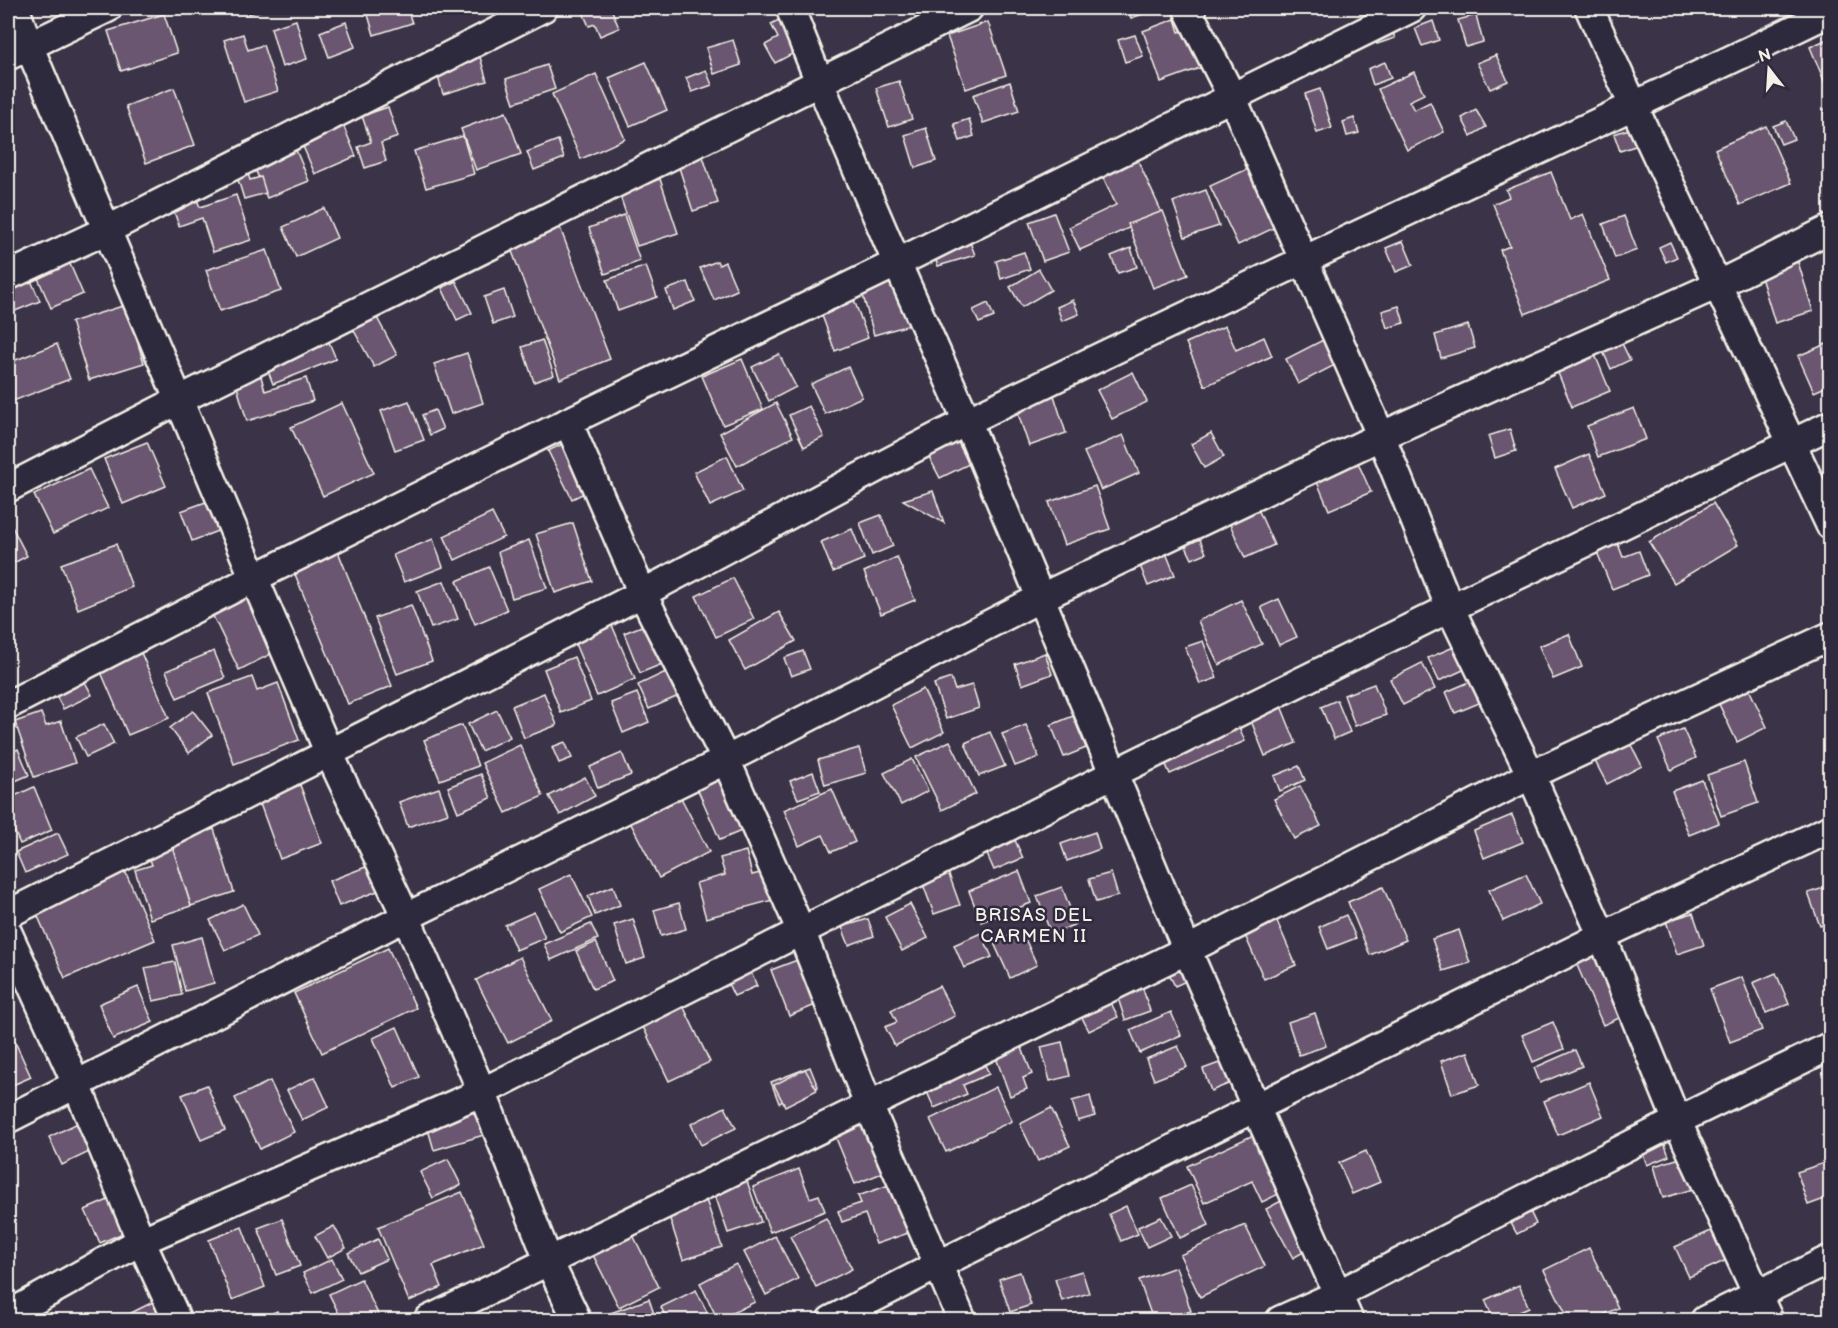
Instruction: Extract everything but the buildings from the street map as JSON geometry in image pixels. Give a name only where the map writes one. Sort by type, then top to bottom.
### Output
[{"type":"street","points":[[15,8],[18,51],[107,230],[329,753],[406,917],[482,1092],[549,1262],[577,1320]]},
{"type":"street","points":[[18,51],[108,8]]},
{"type":"street","points":[[8,276],[107,230],[543,8]]},
{"type":"street","points":[[790,8],[819,81],[967,422],[1187,950],[1349,1320]]},
{"type":"street","points":[[8,488],[179,400],[969,8]]},
{"type":"street","points":[[1187,8],[1232,97],[1381,436],[1450,608],[1531,775],[1602,936],[1677,1121],[1769,1320]]},
{"type":"street","points":[[8,705],[254,578],[568,422],[897,263],[1412,8]]},
{"type":"street","points":[[1589,8],[1830,525]]},
{"type":"street","points":[[8,914],[642,593],[967,422],[1303,259],[1634,107],[1830,12]]},
{"type":"street","points":[[8,1119],[406,917],[726,760],[1040,598],[1381,436],[1717,285],[1830,230]]},
{"type":"street","points":[[568,422],[642,593],[726,760],[801,931],[868,1104],[962,1320]]},
{"type":"street","points":[[8,1315],[141,1241],[482,1092],[1113,774],[1830,425]]},
{"type":"street","points":[[428,1320],[1187,950],[1531,775],[1830,636]]},
{"type":"street","points":[[831,1320],[938,1264],[1602,936],[1830,829]]},
{"type":"street","points":[[8,933],[76,1083],[141,1241],[177,1320]]},
{"type":"street","points":[[1280,1320],[1338,1294],[1677,1121],[1830,1046]]},
{"type":"street","points":[[1705,1320],[1830,1259]]},
{"type":"district","name":"BRISAS DEL CARMEN II","points":[[1034,925]]}]
